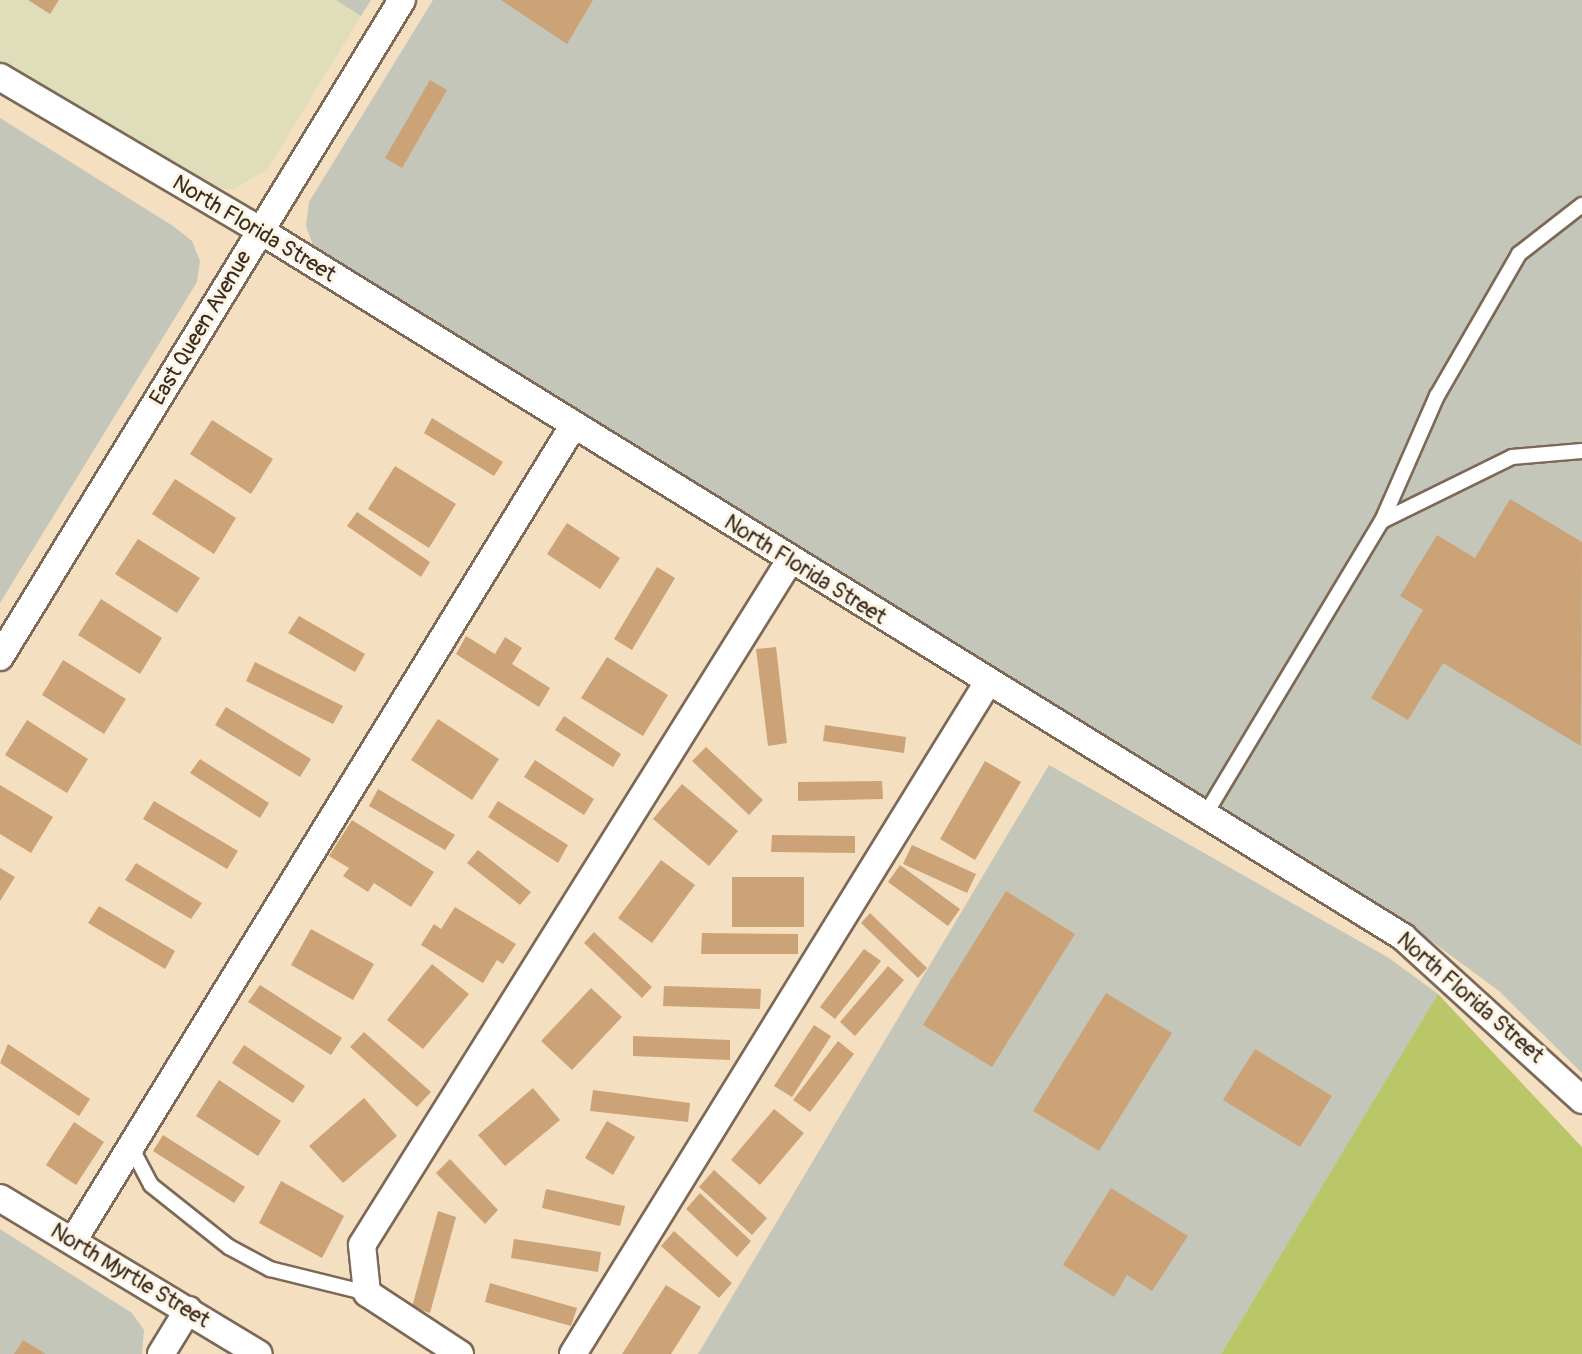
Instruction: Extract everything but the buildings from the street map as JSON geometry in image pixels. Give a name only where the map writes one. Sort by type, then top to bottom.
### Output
[{"type":"street","name":"East Queen Avenue","points":[[0,657],[402,0]]},
{"type":"street","name":"North Florida Street","points":[[0,77],[261,231],[789,562],[1403,937],[1582,1100]]},
{"type":"street","points":[[73,1241],[573,426]]},
{"type":"street","points":[[460,1354],[367,1293],[362,1245],[789,562]]},
{"type":"street","points":[[573,1354],[988,682]]},
{"type":"street","name":"North Myrtle Street","points":[[0,1198],[259,1354]]},
{"type":"street","points":[[161,1354],[188,1310]]},
{"type":"lane","points":[[1205,815],[1382,521],[1437,396],[1519,254],[1582,205]]},
{"type":"lane","points":[[1382,521],[1512,457],[1582,451]]},
{"type":"lane","points":[[131,1147],[151,1185],[229,1247],[270,1269],[367,1293]]},
{"type":"shaded area","points":[[0,0],[336,0],[361,16],[267,170],[232,190],[207,185],[0,62]]},
{"type":"shaded area","points":[[336,0],[371,0],[361,16]]},
{"type":"shaded area","points":[[433,0],[1582,0],[1582,1073],[1499,991],[1396,915],[313,245],[306,226],[309,202]]},
{"type":"shaded area","points":[[0,118],[173,226],[192,241],[200,261],[197,282],[0,603]]},
{"type":"shaded area","points":[[1049,765],[1389,958],[1438,994],[1383,1087],[1221,1354],[698,1354]]},
{"type":"shaded area","points":[[0,1229],[132,1313],[144,1330],[142,1354],[0,1354]]},
{"type":"green space","points":[[1438,994],[1582,1147],[1582,1354],[1221,1354]]}]
